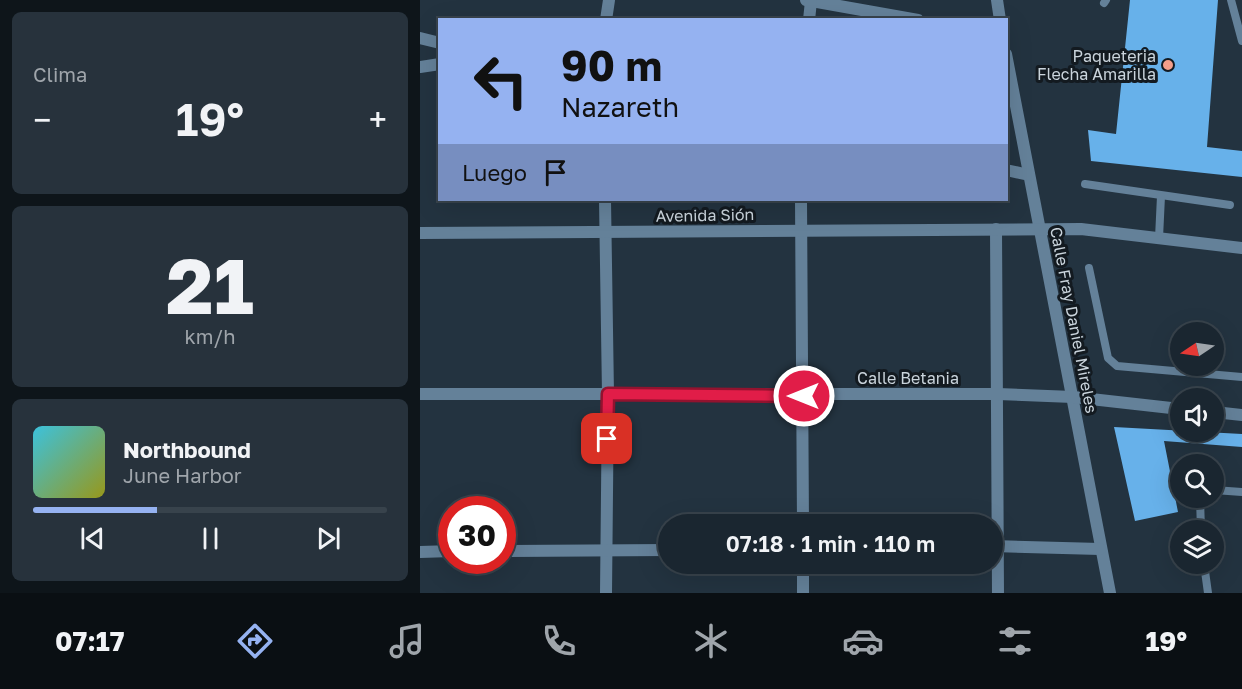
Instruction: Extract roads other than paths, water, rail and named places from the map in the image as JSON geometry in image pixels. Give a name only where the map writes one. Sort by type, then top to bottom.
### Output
[{"type":"street","points":[[606,18],[609,0]]},
{"type":"street","points":[[997,0],[1000,18]]},
{"type":"street","points":[[809,18],[808,1],[841,3],[909,18]]},
{"type":"street","points":[[420,38],[438,42]]},
{"type":"street","points":[[420,67],[438,64]]},
{"type":"street","name":"Calle Fray Daniel Mireles","points":[[1008,65],[1110,593]]},
{"type":"street","points":[[1008,170],[1029,175]]},
{"type":"street","points":[[605,201],[608,394],[606,593]]},
{"type":"street","points":[[801,201],[803,514]]},
{"type":"street","points":[[996,229],[999,394],[996,514]]},
{"type":"street","name":"Avenida Sión","points":[[420,233],[1081,229],[1242,248]]},
{"type":"street","name":"Calle Betania","points":[[420,394],[804,396],[999,394],[1073,397],[1170,408]]},
{"type":"street","points":[[1224,413],[1242,415]]},
{"type":"street","points":[[1003,546],[1100,549]]},
{"type":"street","points":[[516,551],[658,550]]},
{"type":"street","points":[[420,552],[438,551]]},
{"type":"street","points":[[803,574],[803,593]]},
{"type":"street","points":[[997,574],[998,593]]},
{"type":"lane","points":[[1231,0],[1242,41]]},
{"type":"lane","points":[[1084,184],[1230,205]]},
{"type":"lane","points":[[1159,238],[1161,196]]},
{"type":"lane","points":[[1089,268],[1108,358],[1117,366],[1242,377]]},
{"type":"lane","points":[[1224,490],[1242,492]]},
{"type":"lane","points":[[1205,574],[1208,593]]},
{"type":"place","name":"Paqueteria Flecha Amarilla","points":[[1168,65]]}]
